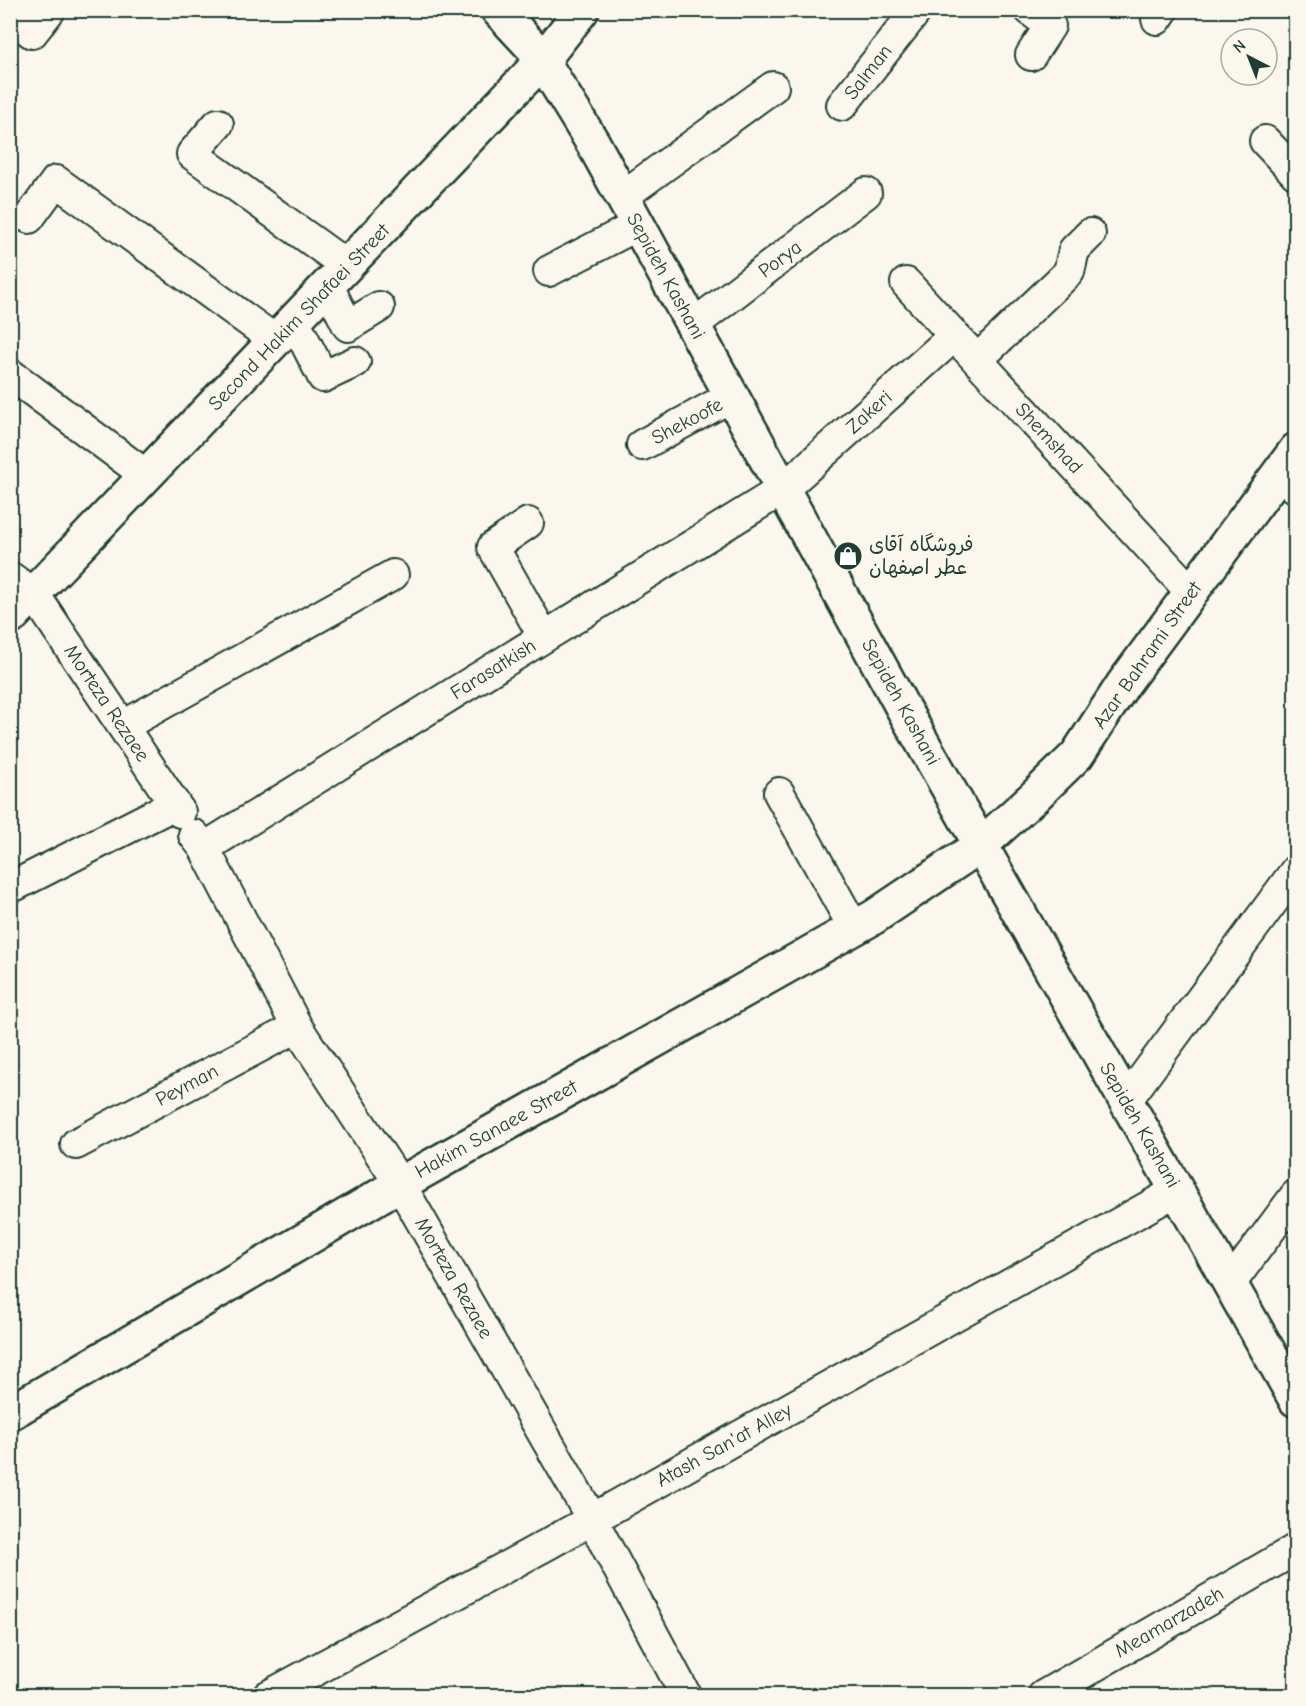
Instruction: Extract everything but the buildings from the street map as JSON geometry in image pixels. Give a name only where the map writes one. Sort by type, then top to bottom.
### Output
[{"type":"street","points":[[10,16],[32,33],[50,10]]},
{"type":"street","name":"Sepideh Kashani","points":[[498,10],[537,52],[593,143],[981,845],[1296,1400]]},
{"type":"street","name":"Second Hakim Shafaei Street","points":[[10,618],[22,585],[147,476],[542,61],[582,10]]},
{"type":"street","name":"Salman","points":[[842,105],[917,10]]},
{"type":"street","points":[[1030,10],[1050,27],[1031,55]]},
{"type":"street","points":[[622,196],[773,87]]},
{"type":"street","points":[[218,124],[192,154],[338,276],[348,326],[379,307]]},
{"type":"street","points":[[1265,141],[1296,174]]},
{"type":"street","points":[[29,218],[56,181],[285,332],[323,376],[355,362]]},
{"type":"street","name":"Porya","points":[[693,325],[866,193]]},
{"type":"street","points":[[549,271],[638,225]]},
{"type":"street","points":[[977,360],[1069,272],[1074,250],[1090,234]]},
{"type":"street","name":"Shemshad","points":[[906,283],[1191,592]]},
{"type":"street","name":"Zakeri","points":[[783,489],[954,336]]},
{"type":"street","points":[[10,374],[147,476]]},
{"type":"street","name":"Shekoofe","points":[[642,445],[732,396]]},
{"type":"street","name":"Azar Bahrami Street","points":[[981,845],[1077,755],[1124,683],[1191,592],[1290,471]]},
{"type":"street","name":"Farasatkish","points":[[10,888],[188,825],[544,637],[783,489]]},
{"type":"street","points":[[528,523],[493,548],[544,637]]},
{"type":"street","points":[[123,726],[393,575]]},
{"type":"street","name":"Morteza Rezaee","points":[[22,585],[123,726],[188,825],[297,1027],[400,1184],[592,1519],[686,1695]]},
{"type":"street","points":[[779,793],[854,928]]},
{"type":"street","name":"Hakim Sanaee Street","points":[[10,1413],[400,1184],[873,917],[981,845]]},
{"type":"street","points":[[1126,1101],[1296,870]]},
{"type":"street","name":"Peyman","points":[[76,1144],[297,1027]]},
{"type":"street","name":"Atash San'at Alley","points":[[268,1695],[592,1519],[1178,1190]]},
{"type":"street","points":[[1230,1284],[1296,1195]]},
{"type":"street","name":"Meamarzadeh","points":[[1042,1695],[1296,1549]]},
{"type":"place","name":"فروشگاه آقای عطر اصفهان","points":[[848,556]]}]
